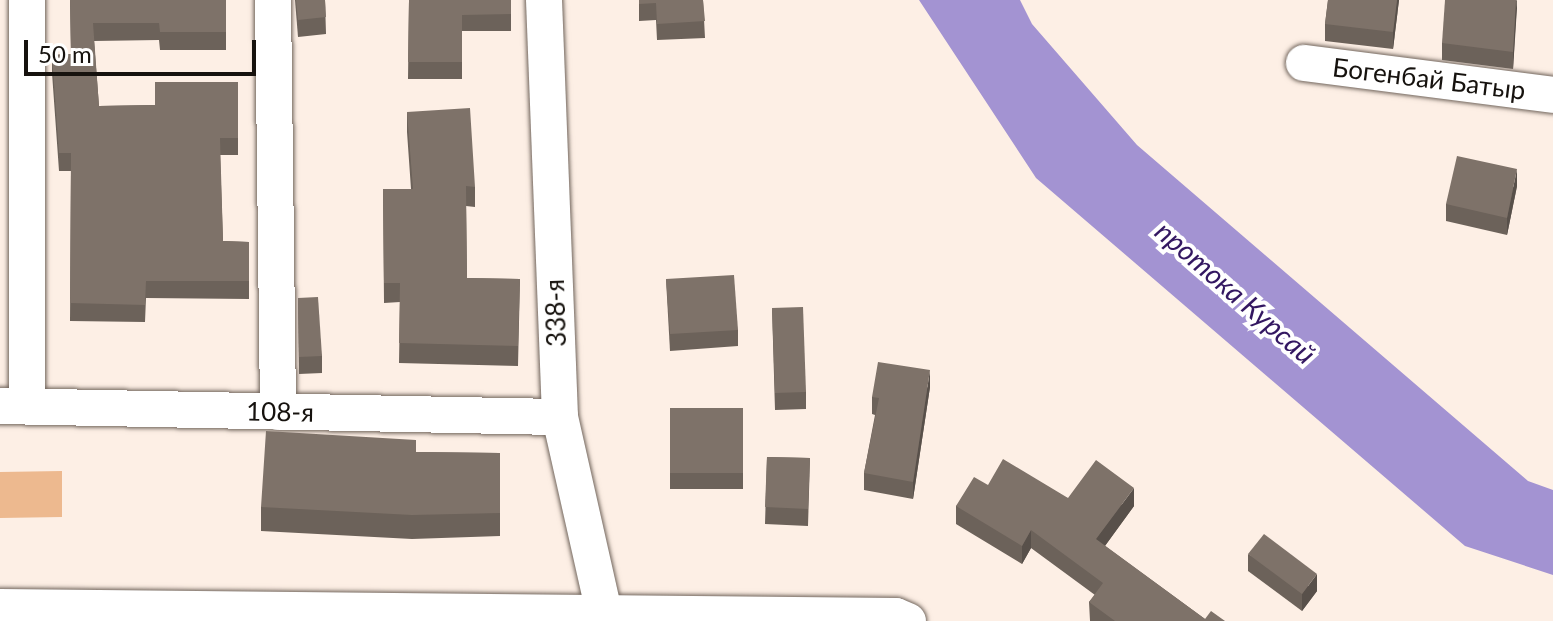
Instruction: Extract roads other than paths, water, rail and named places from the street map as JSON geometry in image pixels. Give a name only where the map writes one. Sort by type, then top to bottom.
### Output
[{"type":"street","points":[[14,406],[27,0]]},
{"type":"street","points":[[273,0],[278,412]]},
{"type":"street","name":"338-я","points":[[544,0],[560,417],[606,617]]},
{"type":"street","name":"Богенбай Батыр","points":[[1304,63],[1553,95]]},
{"type":"street","name":"108-я","points":[[14,406],[560,417]]},
{"type":"street","points":[[0,607],[606,617],[896,616],[908,621]]},
{"type":"water","name":"протока Курсай","points":[[919,0],[1020,0],[1032,24],[1137,145],[1528,481],[1553,490],[1553,575],[1465,546],[1036,178]]}]
